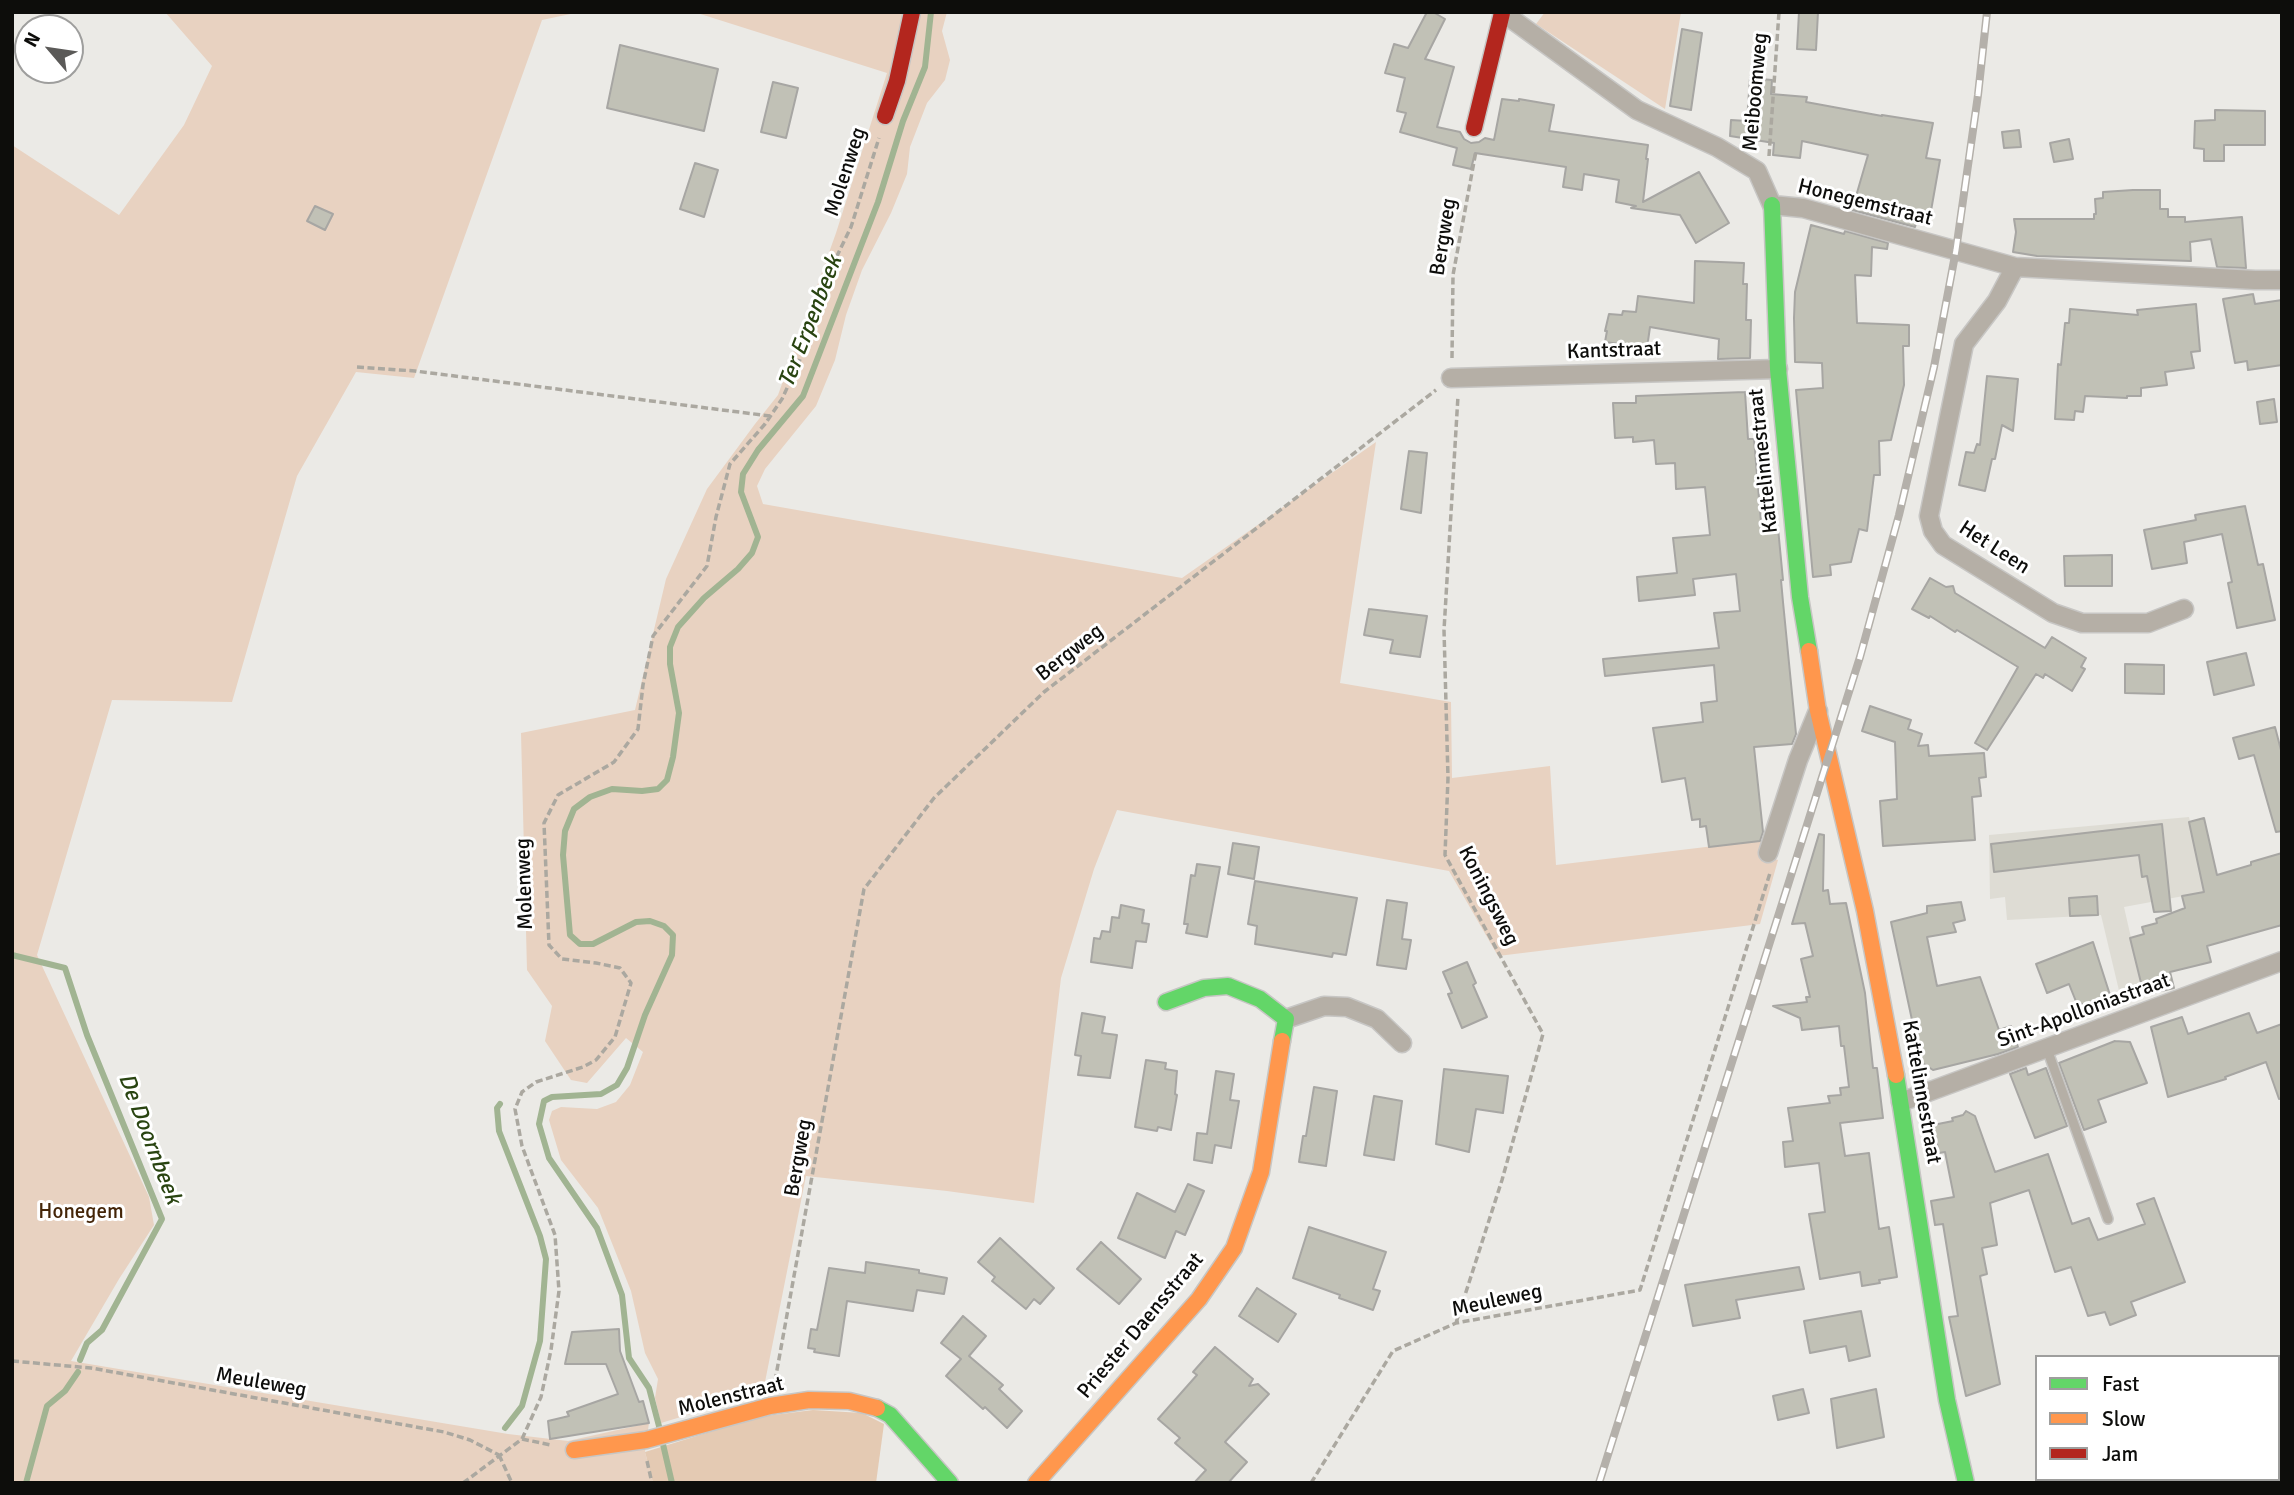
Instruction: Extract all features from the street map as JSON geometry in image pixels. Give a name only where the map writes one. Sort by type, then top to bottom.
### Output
[{"type":"street","name":"Molenweg","points":[[885,116],[897,81],[912,12]]},
{"type":"street","points":[[1474,128],[1502,13],[1637,110],[1717,148],[1757,171]]},
{"type":"street","name":"Honegemstraat","points":[[1757,171],[1772,205],[1803,208],[2015,267],[2282,280]]},
{"type":"street","name":"Kattelinnestraat","points":[[1772,205],[1778,369],[1800,597],[1818,711],[1865,911],[1901,1102],[1947,1401],[1966,1483]]},
{"type":"street","name":"Het Leen","points":[[2015,267],[1997,301],[1964,344],[1929,516],[1933,531],[1943,545],[2053,613],[2082,623],[2148,623],[2184,609]]},
{"type":"street","name":"Kantstraat","points":[[1451,378],[1778,369]]},
{"type":"street","points":[[1768,853],[1798,760],[1818,711]]},
{"type":"street","name":"Sint-Apolloniastraat","points":[[1901,1102],[2282,961]]},
{"type":"street","points":[[1166,1002],[1204,988],[1228,986],[1260,999],[1286,1019],[1324,1006],[1347,1007],[1377,1019],[1402,1043]]},
{"type":"street","name":"Priester Daensstraat","points":[[1036,1483],[1199,1299],[1234,1248],[1261,1171],[1286,1019]]},
{"type":"street","name":"Molenstraat","points":[[574,1450],[646,1440],[770,1406],[810,1400],[849,1401],[878,1408],[890,1415],[950,1483]]},
{"type":"lane","points":[[2046,1049],[2108,1219]]},
{"type":"path","name":"Meiboomweg","points":[[1757,171],[1769,159],[1779,12]]},
{"type":"path","name":"Molenweg","points":[[463,1483],[522,1438],[541,1398],[551,1350],[559,1291],[555,1235],[522,1146],[515,1109],[522,1092],[536,1082],[596,1060],[615,1037],[631,984],[620,968],[562,959],[549,945],[544,823],[558,795],[614,762],[638,729],[653,636],[707,566],[730,464],[765,424],[782,399],[799,362],[835,260],[851,227],[885,116]]},
{"type":"path","name":"Bergweg","points":[[770,1406],[864,890],[934,798],[1044,692],[1451,378],[1453,275],[1476,151]]},
{"type":"path","points":[[357,367],[415,371],[770,416]]},
{"type":"path","name":"Koningsweg","points":[[1451,378],[1458,390],[1444,630],[1448,778],[1445,855],[1543,1034],[1502,1180],[1456,1323]]},
{"type":"path","name":"Meuleweg","points":[[1311,1483],[1392,1351],[1456,1323],[1640,1290],[1773,865],[1768,853]]},
{"type":"path","name":"Meuleweg","points":[[12,1361],[91,1368],[444,1432],[470,1440],[499,1455]]},
{"type":"path","points":[[522,1438],[574,1450]]},
{"type":"path","points":[[499,1455],[512,1483]]},
{"type":"shaded area","points":[[2189,817],[2205,892],[2124,907],[2144,995],[2121,999],[2101,915],[2007,920],[2005,897],[1990,899],[1989,835]]},
{"type":"shaded area","points":[[813,1410],[862,1413],[884,1424],[876,1483],[653,1483],[645,1452],[758,1417]]},
{"type":"green space","name":"Honegem","points":[[165,12],[580,12],[542,20],[414,378],[356,372],[297,476],[232,702],[112,700],[37,955],[149,1197],[154,1225],[71,1361],[508,1434],[568,1441],[649,1423],[645,1452],[653,1483],[12,1483],[12,145],[119,215],[184,125],[212,66]]},
{"type":"green space","points":[[694,12],[947,12],[942,31],[950,60],[945,80],[927,103],[910,147],[907,174],[862,270],[846,315],[835,360],[816,406],[765,469],[757,486],[763,504],[1182,578],[1376,442],[1340,683],[1451,702],[1452,778],[1550,766],[1556,865],[1764,840],[1761,855],[1778,860],[1760,924],[1498,956],[1449,871],[1117,810],[1094,869],[1061,978],[1034,1203],[806,1176],[763,1392],[661,1423],[655,1398],[658,1379],[645,1353],[631,1291],[598,1208],[561,1160],[549,1120],[552,1111],[561,1107],[597,1109],[616,1102],[630,1085],[643,1052],[626,1038],[587,1083],[571,1080],[545,1041],[552,1006],[527,970],[521,733],[635,710],[666,579],[707,489],[778,395],[836,233],[887,73]]},
{"type":"green space","points":[[1545,12],[1681,12],[1665,109],[1536,24]]},
{"type":"building","points":[[1427,12],[1433,12],[1445,19],[1425,59],[1454,67],[1437,127],[1460,132],[1464,139],[1471,143],[1485,138],[1494,140],[1502,99],[1554,105],[1549,131],[1648,145],[1643,202],[1699,172],[1729,223],[1696,243],[1680,215],[1631,208],[1636,206],[1616,202],[1619,180],[1584,174],[1582,190],[1563,187],[1566,167],[1475,153],[1471,169],[1453,165],[1457,148],[1400,132],[1406,113],[1397,111],[1405,78],[1385,73],[1394,44],[1408,48]]},
{"type":"building","points":[[1799,12],[1818,12],[1816,50],[1797,49]]},
{"type":"building","points":[[1682,29],[1702,33],[1691,110],[1670,106]]},
{"type":"building","points":[[620,45],[718,69],[704,131],[607,108]]},
{"type":"building","points":[[1750,78],[1772,80],[1771,94],[1807,97],[1806,102],[1933,123],[1926,158],[1940,160],[1929,222],[1917,219],[1915,227],[1852,210],[1868,155],[1802,141],[1800,158],[1773,155],[1774,143],[1730,136],[1731,120],[1747,121]]},
{"type":"building","points":[[773,82],[798,88],[786,138],[761,132]]},
{"type":"building","points":[[2215,110],[2265,111],[2265,145],[2224,145],[2224,161],[2204,161],[2204,149],[2194,148],[2195,121],[2215,120]]},
{"type":"building","points":[[2019,130],[2021,147],[2004,148],[2002,132]]},
{"type":"building","points":[[2069,139],[2073,159],[2054,162],[2050,143]]},
{"type":"building","points":[[695,163],[718,170],[704,217],[680,209]]},
{"type":"building","points":[[2160,190],[2160,209],[2168,209],[2168,217],[2185,217],[2185,222],[2242,217],[2246,268],[2217,267],[2211,239],[2190,242],[2191,261],[2037,256],[2013,252],[2016,232],[2014,219],[2094,219],[2095,199],[2103,198],[2103,192]]},
{"type":"building","points":[[315,206],[333,214],[325,230],[307,221]]},
{"type":"building","points":[[1811,225],[1888,243],[1887,249],[1872,247],[1871,276],[1855,275],[1857,323],[1909,325],[1909,346],[1903,346],[1904,385],[1891,440],[1879,441],[1880,475],[1874,475],[1867,531],[1859,529],[1851,562],[1830,565],[1831,575],[1813,577],[1796,390],[1823,388],[1822,363],[1795,362],[1794,318],[1795,292]]},
{"type":"building","points":[[1695,261],[1744,263],[1743,284],[1747,284],[1746,320],[1751,320],[1750,358],[1718,359],[1719,339],[1650,327],[1647,348],[1605,342],[1609,314],[1636,312],[1638,296],[1694,303]]},
{"type":"building","points":[[2253,294],[2255,304],[2282,300],[2282,365],[2248,370],[2247,361],[2235,363],[2223,299]]},
{"type":"building","points":[[2196,304],[2200,351],[2191,352],[2194,368],[2165,372],[2167,385],[2141,388],[2141,396],[2085,396],[2083,412],[2075,411],[2074,420],[2055,419],[2058,364],[2061,365],[2065,323],[2069,323],[2070,309],[2138,315],[2137,310]]},
{"type":"building","points":[[1987,376],[2018,379],[2013,431],[2002,425],[1985,491],[1959,485],[1966,452],[1974,453],[1977,444],[1980,445]]},
{"type":"building","points":[[1745,392],[1748,439],[1754,439],[1761,522],[1770,521],[1771,529],[1778,528],[1796,734],[1792,744],[1754,747],[1763,832],[1760,841],[1709,847],[1706,826],[1700,827],[1700,819],[1692,820],[1685,778],[1662,782],[1653,728],[1703,722],[1701,703],[1717,701],[1714,665],[1605,676],[1603,659],[1719,648],[1714,613],[1740,611],[1736,574],[1693,579],[1695,595],[1639,601],[1637,577],[1677,573],[1673,538],[1710,535],[1705,487],[1676,489],[1675,463],[1656,464],[1654,440],[1633,442],[1633,437],[1615,438],[1613,403],[1636,403],[1636,396]]},
{"type":"building","points":[[2274,399],[2277,422],[2260,424],[2257,402]]},
{"type":"building","points":[[1409,451],[1427,453],[1421,513],[1401,509]]},
{"type":"building","points":[[2245,506],[2258,565],[2263,564],[2275,620],[2237,628],[2228,583],[2232,582],[2222,534],[2184,542],[2187,563],[2152,569],[2144,530],[2196,520],[2195,515]]},
{"type":"building","points":[[2112,555],[2112,586],[2065,586],[2064,556]]},
{"type":"building","points":[[1930,578],[1946,587],[1953,586],[1955,593],[2045,648],[2052,637],[2086,658],[2081,667],[2085,669],[2072,691],[2045,674],[2043,678],[2036,674],[1987,750],[1975,743],[2018,667],[1957,630],[1955,632],[1930,616],[1929,618],[1912,609]]},
{"type":"building","points":[[1369,609],[1427,616],[1420,657],[1390,653],[1393,640],[1364,635]]},
{"type":"building","points":[[2246,653],[2254,685],[2214,695],[2207,662]]},
{"type":"building","points":[[2125,664],[2164,665],[2164,694],[2125,693]]},
{"type":"building","points":[[1870,706],[1911,720],[1908,729],[1922,734],[1918,746],[1928,745],[1929,756],[1984,753],[1986,777],[1979,778],[1981,796],[1972,797],[1975,840],[1883,846],[1880,801],[1897,799],[1895,742],[1862,731]]},
{"type":"building","points":[[2275,727],[2282,754],[2282,831],[2276,832],[2254,755],[2239,759],[2233,738]]},
{"type":"building","points":[[2204,818],[2217,875],[2282,853],[2282,925],[2207,946],[2211,962],[2170,972],[2174,988],[2144,995],[2130,938],[2144,934],[2142,927],[2157,923],[2156,919],[2185,908],[2182,896],[2204,892],[2189,822]]},
{"type":"building","points":[[2162,824],[2171,911],[2154,912],[2147,876],[2142,877],[2139,855],[1994,872],[1991,844]]},
{"type":"building","points":[[1819,834],[1824,835],[1823,891],[1828,890],[1830,904],[1846,903],[1865,993],[1873,1068],[1877,1068],[1883,1118],[1840,1123],[1845,1156],[1869,1153],[1879,1229],[1889,1227],[1897,1277],[1862,1286],[1860,1272],[1820,1279],[1809,1214],[1825,1212],[1819,1163],[1785,1167],[1783,1142],[1793,1141],[1788,1108],[1830,1103],[1828,1096],[1841,1095],[1840,1088],[1849,1087],[1839,1026],[1802,1030],[1800,1018],[1773,1006],[1807,1002],[1806,997],[1810,997],[1801,959],[1813,956],[1805,923],[1792,924]]},
{"type":"building","points":[[1233,843],[1259,847],[1254,879],[1228,874]]},
{"type":"building","points":[[1197,864],[1220,867],[1207,937],[1186,933],[1188,924],[1184,924],[1191,875],[1195,876]]},
{"type":"building","points":[[1255,881],[1357,898],[1346,955],[1333,953],[1332,957],[1255,944],[1257,926],[1248,924]]},
{"type":"building","points":[[2097,896],[2098,915],[2070,916],[2069,898]]},
{"type":"building","points":[[1387,900],[1407,903],[1402,939],[1411,940],[1406,969],[1377,965]]},
{"type":"building","points":[[1961,902],[1965,920],[1953,923],[1956,932],[1927,937],[1937,986],[1980,977],[1999,1030],[2011,1026],[2018,1047],[1933,1070],[1921,1062],[1891,922],[1927,913],[1927,906]]},
{"type":"building","points":[[1121,905],[1144,910],[1142,923],[1149,924],[1146,942],[1136,941],[1132,968],[1091,962],[1094,938],[1100,939],[1102,931],[1110,932],[1112,917],[1119,918]]},
{"type":"building","points":[[2093,942],[2110,995],[2077,1004],[2069,984],[2047,993],[2036,964]]},
{"type":"building","points":[[1467,962],[1476,983],[1473,985],[1487,1017],[1462,1028],[1448,994],[1452,993],[1443,972]]},
{"type":"building","points":[[1082,1013],[1105,1017],[1102,1033],[1117,1035],[1110,1078],[1078,1075],[1081,1056],[1075,1055]]},
{"type":"building","points":[[2249,1013],[2257,1033],[2282,1024],[2282,1098],[2279,1099],[2266,1062],[2225,1077],[2226,1079],[2168,1097],[2151,1027],[2182,1017],[2188,1034]]},
{"type":"building","points":[[2115,1041],[2130,1042],[2147,1083],[2098,1100],[2106,1122],[2084,1130],[2059,1063]]},
{"type":"building","points":[[1146,1060],[1166,1063],[1165,1069],[1177,1071],[1177,1095],[1171,1130],[1158,1127],[1157,1131],[1135,1127]]},
{"type":"building","points":[[2026,1068],[2028,1075],[2046,1068],[2067,1126],[2035,1138],[2010,1074]]},
{"type":"building","points":[[1444,1069],[1508,1076],[1503,1113],[1476,1109],[1469,1152],[1436,1144]]},
{"type":"building","points":[[1216,1071],[1234,1074],[1230,1100],[1239,1101],[1231,1148],[1215,1145],[1212,1163],[1194,1160],[1197,1133],[1207,1134]]},
{"type":"building","points":[[1314,1087],[1337,1091],[1326,1166],[1299,1162]]},
{"type":"building","points":[[1374,1096],[1402,1101],[1394,1160],[1364,1155]]},
{"type":"building","points":[[1966,1111],[1975,1116],[1995,1172],[2048,1154],[2072,1224],[2089,1218],[2098,1240],[2145,1224],[2137,1204],[2154,1198],[2185,1282],[2131,1302],[2136,1315],[2110,1325],[2105,1312],[2088,1316],[2071,1267],[2055,1272],[2029,1190],[1990,1203],[1997,1245],[1982,1248],[1987,1274],[1980,1276],[2000,1384],[1966,1396],[1949,1317],[1958,1316],[1943,1224],[1935,1225],[1931,1201],[1954,1197],[1945,1152],[1939,1153],[1933,1125],[1953,1121],[1952,1118],[1963,1115]]},
{"type":"building","points":[[1188,1184],[1204,1191],[1185,1235],[1176,1231],[1165,1258],[1118,1238],[1137,1193],[1175,1212]]},
{"type":"building","points":[[1309,1227],[1386,1252],[1373,1289],[1380,1291],[1373,1310],[1293,1278]]},
{"type":"building","points":[[1000,1238],[1054,1288],[1040,1304],[1034,1299],[1026,1309],[992,1281],[995,1277],[978,1262]]},
{"type":"building","points":[[1101,1242],[1141,1279],[1119,1304],[1077,1269]]},
{"type":"building","points":[[866,1262],[919,1270],[919,1273],[947,1278],[944,1294],[917,1290],[913,1311],[847,1301],[839,1356],[814,1352],[815,1349],[808,1348],[811,1329],[817,1330],[829,1268],[865,1273]]},
{"type":"building","points":[[1799,1267],[1804,1289],[1736,1300],[1740,1318],[1693,1326],[1685,1285]]},
{"type":"building","points":[[1257,1288],[1296,1314],[1278,1342],[1239,1316]]},
{"type":"building","points":[[1861,1311],[1870,1356],[1849,1361],[1846,1346],[1810,1353],[1804,1321]]},
{"type":"building","points":[[963,1316],[986,1336],[969,1356],[1003,1385],[999,1389],[1022,1411],[1007,1428],[946,1376],[961,1359],[941,1343]]},
{"type":"building","points":[[619,1329],[620,1351],[639,1402],[643,1401],[649,1423],[550,1439],[548,1421],[569,1416],[567,1412],[618,1394],[606,1364],[565,1364],[572,1332]]},
{"type":"building","points":[[1215,1347],[1253,1379],[1249,1386],[1258,1384],[1269,1394],[1225,1442],[1247,1462],[1228,1483],[1194,1483],[1206,1470],[1175,1443],[1180,1438],[1158,1419],[1197,1375],[1193,1372]]},
{"type":"building","points":[[1803,1389],[1809,1413],[1778,1420],[1773,1396]]},
{"type":"building","points":[[1876,1389],[1884,1437],[1837,1448],[1831,1399]]},
{"type":"waterway","name":"Ter Erpenbeek","points":[[660,1430],[649,1388],[629,1358],[622,1295],[597,1228],[549,1158],[539,1124],[544,1101],[552,1097],[601,1094],[617,1085],[627,1068],[645,1015],[672,955],[673,935],[664,926],[650,921],[636,922],[593,944],[580,944],[570,935],[563,855],[565,831],[574,809],[590,797],[612,789],[658,789],[667,780],[679,713],[670,664],[670,647],[678,627],[704,598],[752,553],[758,537],[741,492],[743,474],[758,450],[803,396],[878,202],[903,121],[925,67],[931,12]]},
{"type":"waterway","name":"De Doornbeek","points":[[12,955],[65,968],[87,1035],[162,1219],[102,1330],[87,1343],[80,1360]]},
{"type":"waterway","points":[[500,1104],[497,1108],[499,1131],[540,1236],[546,1259],[540,1341],[522,1406],[505,1428]]},
{"type":"waterway","name":"De Doornbeek","points":[[26,1483],[47,1406],[65,1391],[78,1372]]},
{"type":"waterway","name":"Ter Erpenbeek","points":[[662,1440],[672,1483]]},
{"type":"railway","points":[[1599,1483],[1860,657],[1899,515],[1934,367],[1956,250],[1987,12]]},
{"type":"traffic: fast","points":[[1772,205],[1778,369],[1800,597],[1809,651]]},
{"type":"traffic: fast","points":[[1166,1002],[1204,988],[1228,986],[1260,999],[1286,1019],[1282,1041]]},
{"type":"traffic: fast","points":[[1896,1075],[1947,1400],[1966,1483]]},
{"type":"traffic: fast","points":[[877,1408],[890,1415],[950,1483]]},
{"type":"traffic: slow","points":[[1809,651],[1818,711],[1865,911],[1896,1075]]},
{"type":"traffic: slow","points":[[1036,1483],[1199,1299],[1234,1248],[1261,1172],[1282,1041]]},
{"type":"traffic: slow","points":[[574,1450],[646,1440],[770,1406],[809,1400],[849,1401],[877,1408]]},
{"type":"traffic: jam","points":[[885,116],[897,81],[912,12]]},
{"type":"traffic: jam","points":[[1474,128],[1502,13]]}]
